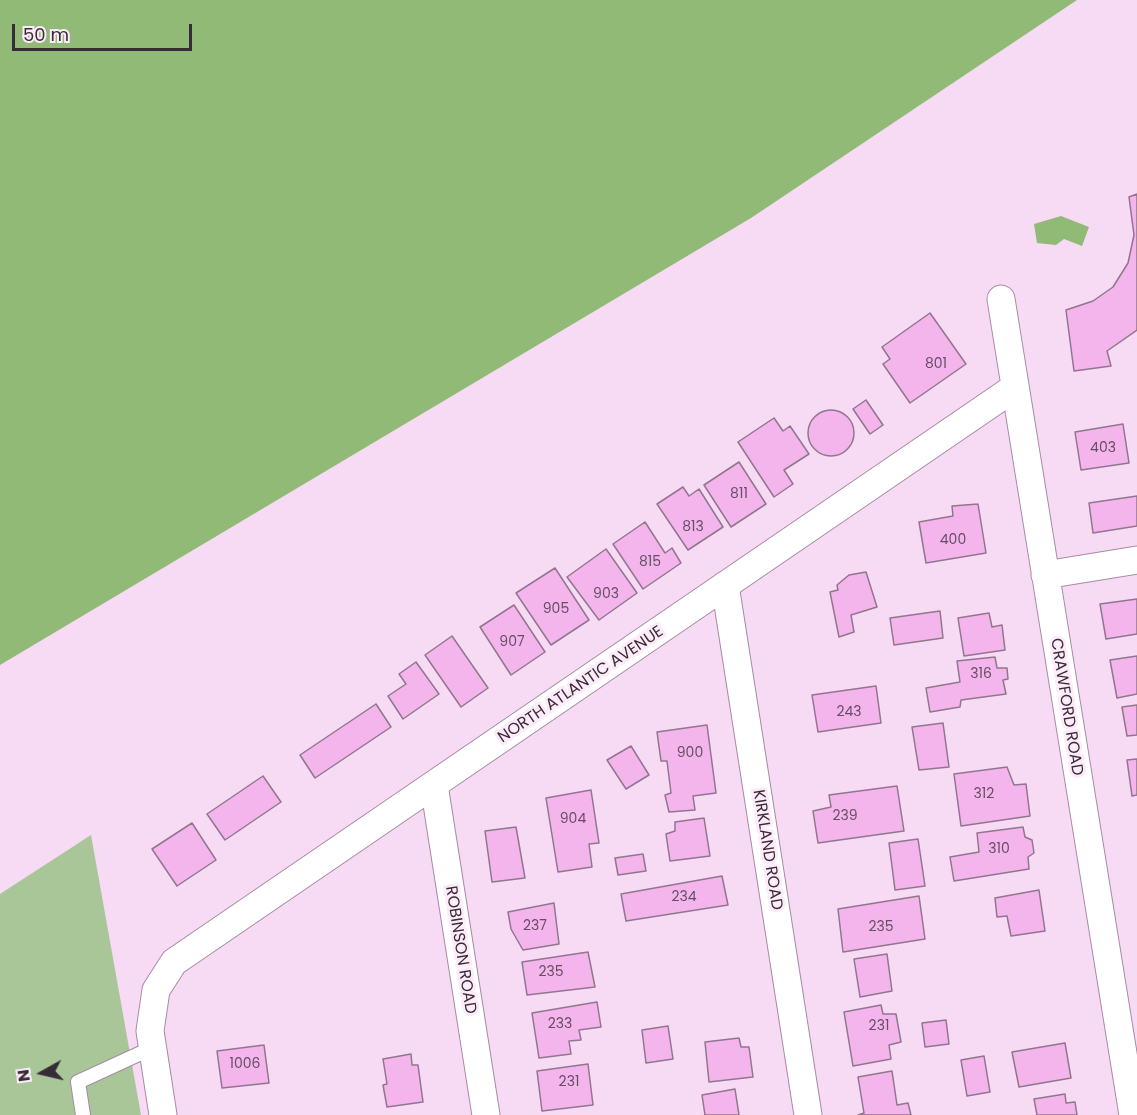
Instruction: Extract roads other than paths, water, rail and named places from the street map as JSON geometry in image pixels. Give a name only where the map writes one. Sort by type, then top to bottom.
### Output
[{"type":"street","name":"CRAWFORD ROAD","points":[[1001,299],[1134,1114]]},
{"type":"street","name":"NORTH ATLANTIC AVENUE","points":[[152,1048],[150,1031],[156,990],[174,962],[1014,388]]},
{"type":"street","points":[[1045,575],[1137,560]]},
{"type":"street","name":"KIRKLAND ROAD","points":[[725,585],[808,1115]]},
{"type":"street","name":"ROBINSON ROAD","points":[[434,785],[486,1115]]},
{"type":"street","points":[[152,1048],[163,1115]]},
{"type":"lane","points":[[83,1115],[78,1082],[152,1048]]}]
